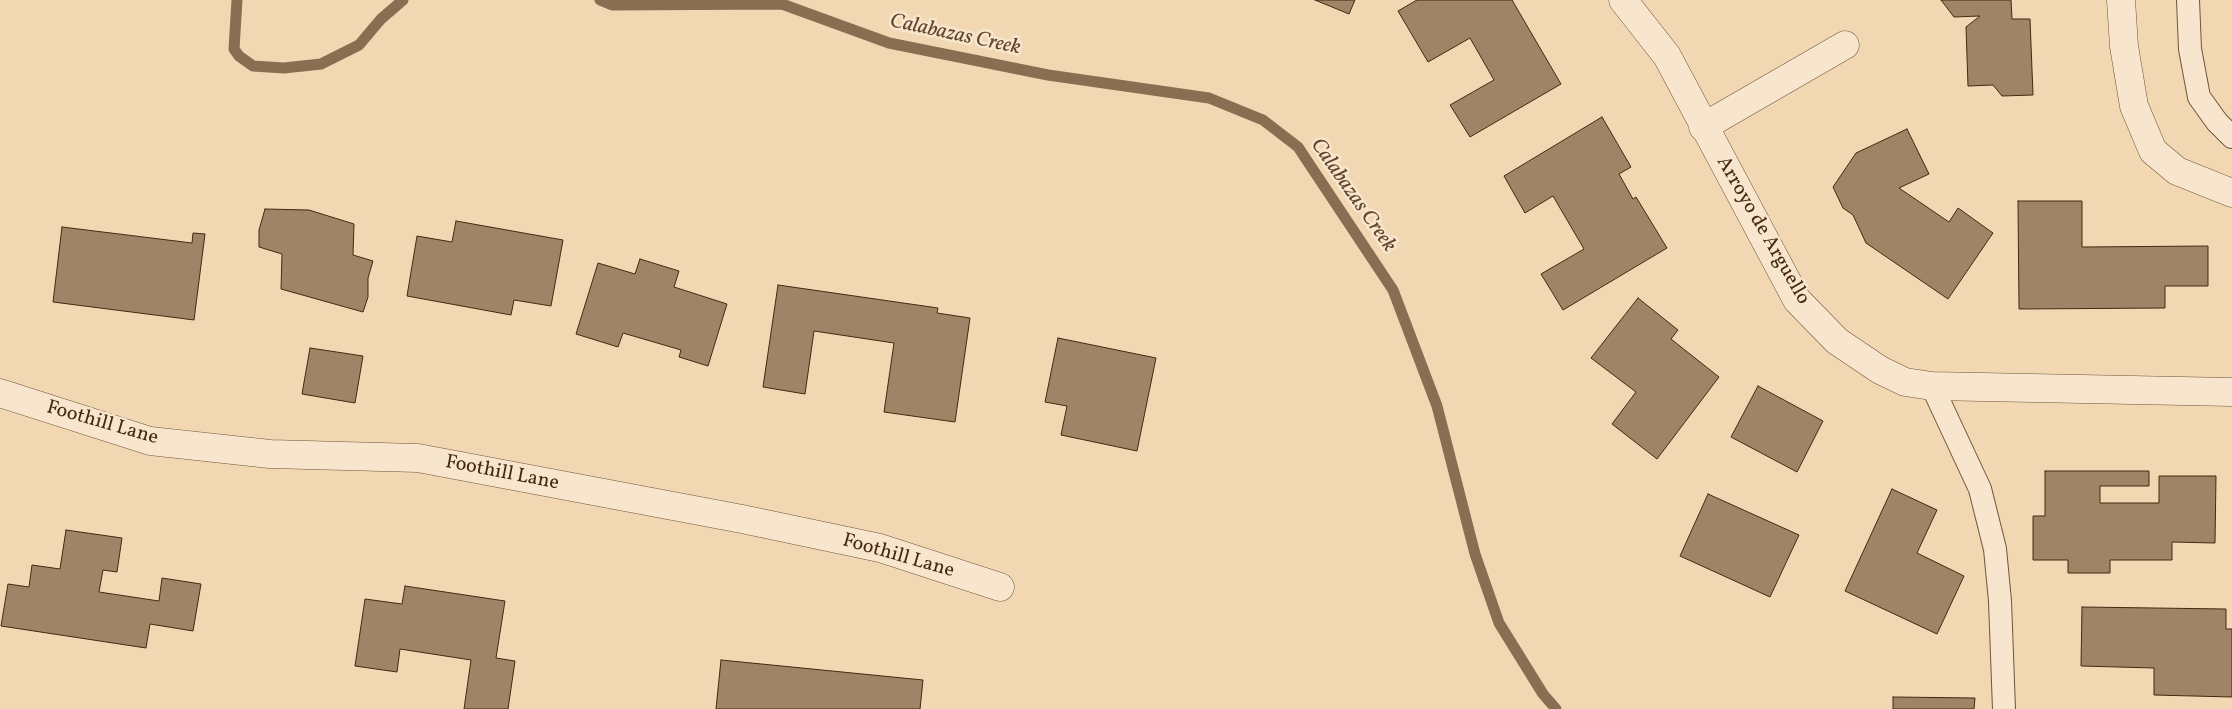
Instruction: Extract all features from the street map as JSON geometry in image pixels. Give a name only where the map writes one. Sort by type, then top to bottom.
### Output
[{"type":"street","name":"Arroyo de Arguello","points":[[1623,0],[1667,56],[1703,127],[1797,300],[1837,341],[1880,370],[1905,382],[1932,386],[2232,392]]},
{"type":"street","points":[[2121,0],[2124,46],[2134,106],[2153,151],[2177,171],[2232,193]]},
{"type":"street","points":[[1703,127],[1845,45]]},
{"type":"street","name":"Foothill Lane","points":[[0,393],[150,441],[270,454],[418,458],[742,519],[880,548],[1000,588]]},
{"type":"lane","points":[[2188,0],[2190,49],[2199,97],[2232,137]]},
{"type":"lane","points":[[1932,386],[1980,490],[1995,549],[2000,601],[2004,709]]},
{"type":"building","points":[[1315,0],[1355,0],[1349,14]]},
{"type":"building","points":[[1417,0],[1512,0],[1561,84],[1470,137],[1450,105],[1494,80],[1470,38],[1428,62],[1398,11]]},
{"type":"building","points":[[1941,0],[2011,0],[2012,19],[2030,19],[2033,95],[2002,96],[1993,85],[1968,86],[1966,27],[1980,16],[1954,17]]},
{"type":"building","points":[[1602,117],[1631,167],[1619,174],[1633,199],[1636,197],[1667,248],[1563,310],[1541,274],[1584,249],[1553,196],[1525,213],[1504,176]]},
{"type":"building","points":[[1907,129],[1929,174],[1899,188],[1949,222],[1958,208],[1993,233],[1948,299],[1866,243],[1853,215],[1843,208],[1833,187],[1856,153]]},
{"type":"building","points":[[2018,201],[2082,201],[2082,247],[2208,246],[2208,286],[2165,286],[2165,308],[2019,309]]},
{"type":"building","points":[[265,209],[309,210],[354,224],[353,255],[373,261],[368,278],[368,297],[363,312],[281,289],[282,254],[259,247],[259,230]]},
{"type":"building","points":[[456,221],[563,240],[551,306],[514,300],[511,315],[407,296],[417,236],[452,242]]},
{"type":"building","points":[[62,227],[192,243],[193,233],[205,234],[194,320],[53,302]]},
{"type":"building","points":[[640,259],[679,271],[674,287],[727,304],[708,366],[679,357],[681,350],[623,333],[618,347],[576,334],[598,263],[635,274]]},
{"type":"building","points":[[778,285],[938,308],[937,313],[970,318],[955,422],[884,412],[894,343],[814,331],[805,394],[763,387]]},
{"type":"building","points":[[1638,298],[1678,330],[1671,339],[1719,377],[1657,459],[1612,424],[1636,392],[1591,358]]},
{"type":"building","points":[[1058,338],[1156,358],[1137,451],[1061,435],[1067,406],[1045,402]]},
{"type":"building","points":[[310,348],[363,356],[355,403],[302,394]]},
{"type":"building","points":[[1758,386],[1823,421],[1797,472],[1731,437]]},
{"type":"building","points":[[2045,471],[2149,471],[2149,486],[2100,486],[2100,503],[2159,503],[2159,476],[2216,476],[2215,543],[2172,542],[2172,560],[2110,560],[2110,573],[2068,573],[2068,560],[2033,560],[2033,516],[2045,516]]},
{"type":"building","points":[[1892,489],[1937,510],[1917,553],[1964,576],[1937,634],[1845,591]]},
{"type":"building","points":[[1708,494],[1799,535],[1770,597],[1680,556]]},
{"type":"building","points":[[66,530],[122,538],[117,572],[103,570],[99,592],[159,601],[162,578],[201,584],[193,631],[150,624],[146,648],[1,626],[8,584],[29,587],[32,565],[60,569]]},
{"type":"building","points":[[405,586],[505,601],[496,658],[515,661],[508,709],[464,709],[471,660],[400,649],[397,672],[355,666],[365,599],[402,604]]},
{"type":"building","points":[[2082,607],[2226,609],[2226,629],[2232,629],[2232,697],[2154,695],[2154,668],[2081,666]]},
{"type":"building","points":[[721,660],[923,680],[920,709],[716,709]]},
{"type":"building","points":[[1893,697],[1975,698],[1974,709],[1893,709]]},
{"type":"waterway","name":"Calabazas Creek","points":[[237,0],[234,49],[239,56],[253,66],[284,68],[321,64],[359,45],[381,19],[403,0]]},
{"type":"waterway","name":"Calabazas Creek","points":[[600,0],[612,5],[782,4],[889,43],[1048,75],[1209,98],[1263,120],[1298,147],[1393,290],[1437,406],[1475,554],[1499,623],[1543,694],[1556,709]]}]
